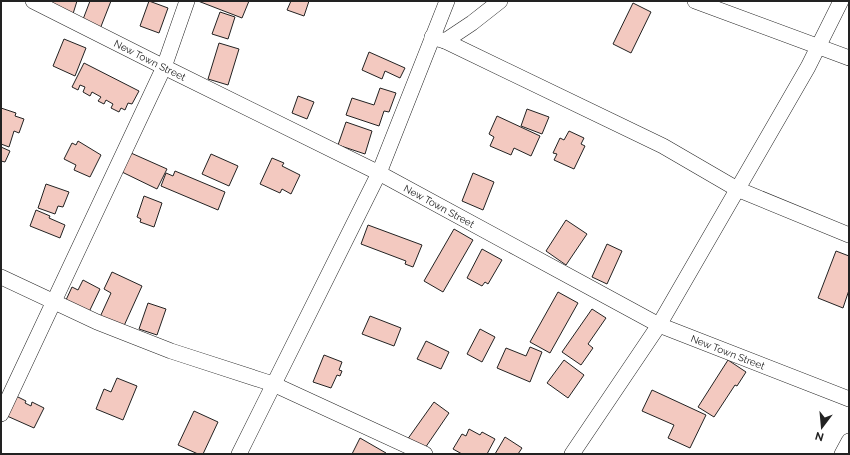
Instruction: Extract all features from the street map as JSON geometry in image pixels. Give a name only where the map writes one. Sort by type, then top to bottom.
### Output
[{"type":"street","name":"New Town Street","points":[[33,1],[379,173],[659,325],[849,400]]},
{"type":"street","points":[[1,414],[164,67],[187,1]]},
{"type":"street","points":[[239,454],[379,173],[439,39],[447,1]]},
{"type":"street","points":[[439,39],[472,23],[500,1]]},
{"type":"street","points":[[695,1],[849,58]]},
{"type":"street","points":[[572,454],[659,325],[820,46],[841,1]]},
{"type":"street","points":[[439,39],[663,146],[737,189],[849,235]]},
{"type":"street","points":[[1,277],[53,303],[96,322],[171,351],[274,384],[425,454]]},
{"type":"street","points":[[842,454],[849,441]]},
{"type":"building","points":[[53,1],[77,1],[72,17],[50,10]]},
{"type":"building","points":[[90,1],[111,1],[100,29],[82,22]]},
{"type":"building","points":[[149,1],[168,8],[159,33],[140,26]]},
{"type":"building","points":[[198,1],[249,1],[242,18]]},
{"type":"building","points":[[291,1],[309,1],[304,16],[287,10]]},
{"type":"building","points":[[633,3],[651,12],[631,53],[613,44]]},
{"type":"building","points":[[220,12],[235,17],[228,39],[212,34]]},
{"type":"building","points":[[64,39],[86,48],[75,76],[53,66]]},
{"type":"building","points":[[219,43],[239,49],[228,85],[208,79]]},
{"type":"building","points":[[369,52],[405,68],[400,78],[385,71],[382,79],[362,70]]},
{"type":"building","points":[[84,63],[139,91],[132,104],[128,103],[125,110],[121,108],[119,112],[111,108],[113,104],[106,100],[104,104],[98,101],[101,97],[92,92],[90,96],[83,92],[85,87],[80,85],[78,90],[72,87]]},
{"type":"building","points":[[380,88],[396,93],[389,112],[384,111],[379,126],[346,115],[352,98],[374,105]]},
{"type":"building","points":[[298,96],[314,102],[307,119],[292,113]]},
{"type":"building","points":[[1,108],[16,113],[15,116],[24,119],[19,133],[14,131],[9,147],[1,144]]},
{"type":"building","points":[[527,109],[549,117],[542,134],[521,126]]},
{"type":"building","points":[[497,116],[540,136],[531,156],[514,148],[511,155],[490,146],[494,137],[489,134]]},
{"type":"building","points":[[346,122],[372,131],[365,154],[338,145]]},
{"type":"building","points":[[569,131],[584,138],[581,144],[585,146],[574,169],[554,160],[557,154],[553,153],[560,138],[564,140]]},
{"type":"building","points":[[78,141],[101,155],[90,177],[74,170],[76,165],[64,159],[72,143],[76,145]]},
{"type":"building","points":[[1,147],[10,151],[5,162],[1,161]]},
{"type":"building","points":[[131,153],[167,169],[157,189],[122,172]]},
{"type":"building","points":[[211,154],[238,166],[229,186],[202,174]]},
{"type":"building","points":[[272,158],[284,163],[282,166],[300,175],[291,194],[282,189],[280,193],[260,184]]},
{"type":"building","points":[[175,171],[225,192],[218,210],[161,186],[166,173],[173,176]]},
{"type":"building","points":[[473,173],[494,182],[483,210],[462,201]]},
{"type":"building","points":[[46,184],[69,192],[63,207],[58,206],[55,214],[38,208]]},
{"type":"building","points":[[144,196],[162,203],[154,227],[140,222],[141,219],[137,217]]},
{"type":"building","points":[[36,210],[65,225],[60,238],[30,226]]},
{"type":"building","points":[[566,220],[587,234],[566,265],[546,251]]},
{"type":"building","points":[[368,225],[422,245],[413,267],[405,264],[406,261],[361,244]]},
{"type":"building","points":[[454,229],[473,240],[443,292],[424,281]]},
{"type":"building","points":[[607,244],[622,251],[607,284],[592,277]]},
{"type":"building","points":[[482,249],[502,260],[488,284],[485,282],[482,286],[467,278]]},
{"type":"building","points":[[836,251],[849,256],[849,290],[843,308],[818,298]]},
{"type":"building","points":[[112,272],[142,286],[123,328],[100,317],[111,293],[104,289]]},
{"type":"building","points":[[83,280],[100,289],[89,312],[66,300],[72,287],[78,290]]},
{"type":"building","points":[[558,292],[578,303],[550,353],[530,342]]},
{"type":"building","points":[[148,303],[166,309],[157,335],[139,329]]},
{"type":"building","points":[[592,309],[606,318],[588,344],[593,348],[581,365],[562,352]]},
{"type":"building","points":[[370,316],[401,328],[394,346],[362,334]]},
{"type":"building","points":[[480,329],[495,337],[482,362],[467,354]]},
{"type":"building","points":[[426,341],[449,352],[441,369],[417,359]]},
{"type":"building","points":[[530,347],[542,352],[530,382],[497,368],[506,348],[526,356]]},
{"type":"building","points":[[324,355],[342,362],[339,370],[342,371],[340,376],[337,375],[331,388],[313,382]]},
{"type":"building","points":[[564,360],[584,375],[568,398],[547,383]]},
{"type":"building","points":[[728,360],[746,372],[737,386],[735,385],[714,417],[698,407]]},
{"type":"building","points":[[117,378],[137,386],[123,420],[96,409],[104,389],[111,392]]},
{"type":"building","points":[[652,390],[706,415],[690,448],[668,438],[674,425],[642,411]]},
{"type":"building","points":[[16,396],[26,401],[25,403],[31,406],[32,402],[44,408],[34,428],[7,416]]},
{"type":"building","points":[[434,402],[449,413],[423,451],[407,440]]},
{"type":"building","points":[[194,411],[218,422],[203,454],[198,454],[178,445]]},
{"type":"building","points":[[469,429],[480,435],[482,432],[495,439],[487,454],[462,454],[453,449],[462,434],[466,436]]},
{"type":"building","points":[[505,437],[522,448],[518,454],[495,454]]},
{"type":"building","points":[[360,438],[386,453],[386,454],[352,454]]}]
